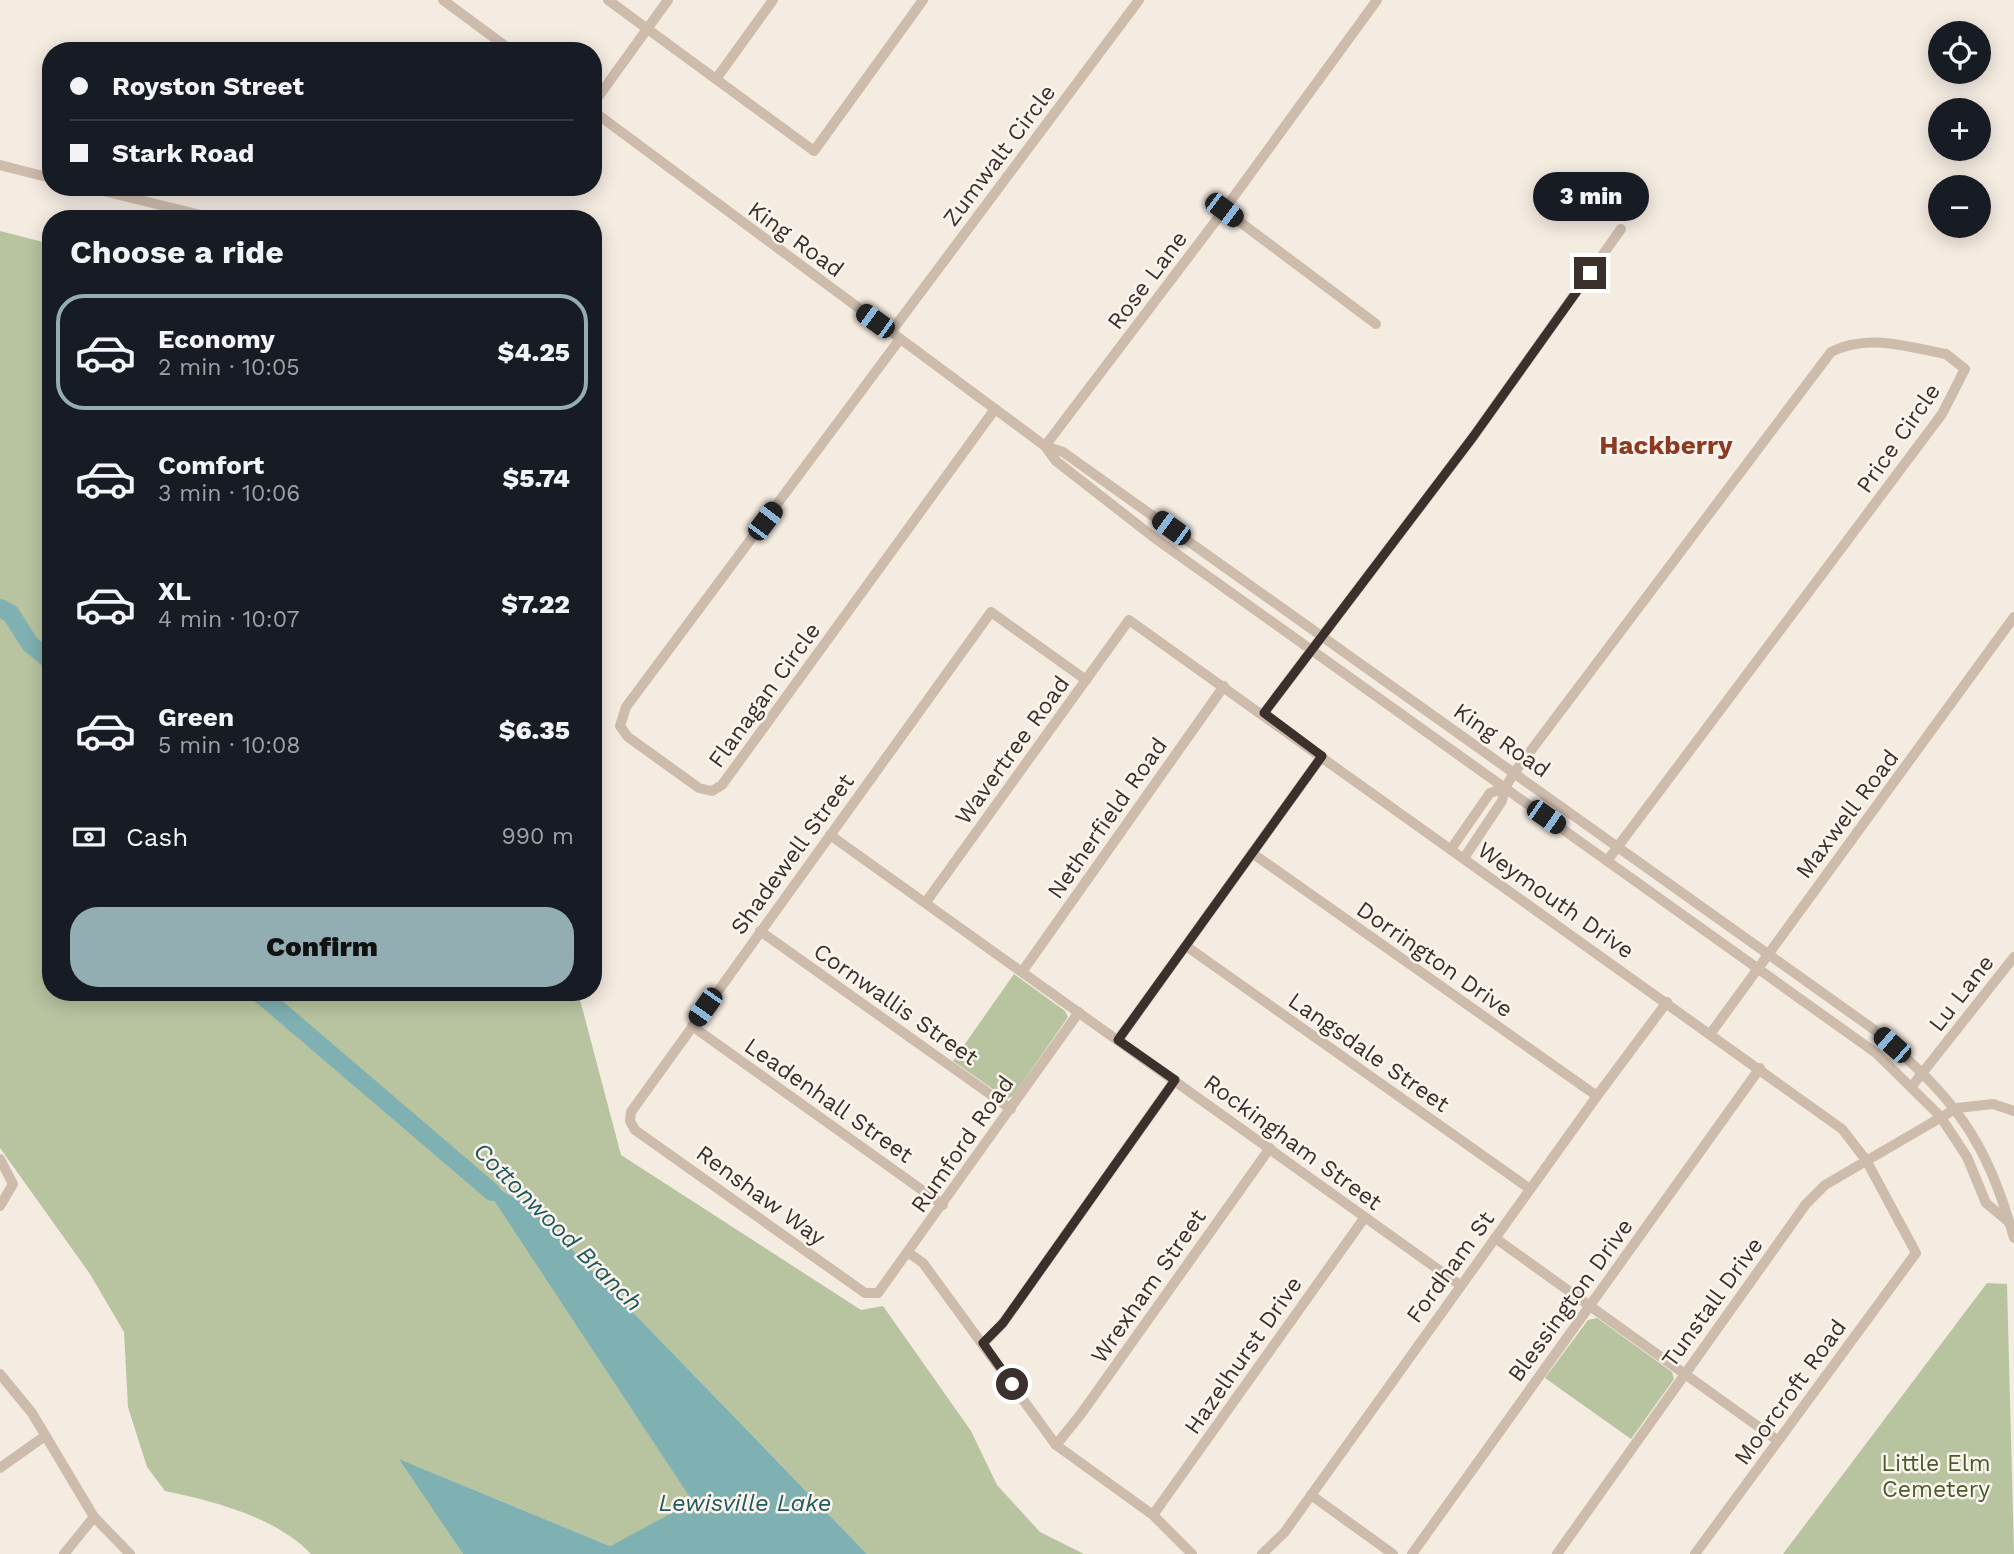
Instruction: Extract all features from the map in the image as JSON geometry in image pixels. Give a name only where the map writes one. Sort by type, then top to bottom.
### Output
[{"type":"street","points":[[443,0],[500,42]]},
{"type":"street","points":[[608,0],[814,151],[923,0]]},
{"type":"street","points":[[602,91],[668,0]]},
{"type":"street","points":[[716,79],[773,0]]},
{"type":"street","name":"Zumwalt Circle","points":[[895,336],[1139,0]]},
{"type":"street","name":"Rose Lane","points":[[1045,446],[1224,210],[1377,0]]},
{"type":"street","name":"King Road","points":[[602,118],[1045,446],[1056,461],[1215,582],[1876,1053],[1940,1116],[1967,1157],[1986,1203],[2010,1223]]},
{"type":"street","points":[[0,165],[42,176]]},
{"type":"street","points":[[123,196],[180,210]]},
{"type":"street","points":[[1224,210],[1376,324]]},
{"type":"street","points":[[1264,713],[1321,634],[1473,437],[1621,229]]},
{"type":"street","name":"Flanagan Circle","points":[[895,336],[626,706],[620,726],[628,737],[699,788],[712,791],[722,785],[995,409]]},
{"type":"street","name":"Price Circle","points":[[1514,773],[1831,352],[1852,342],[1869,341],[1946,354],[1957,360],[1965,369],[1942,414],[1607,861]]},
{"type":"street","name":"King Road","points":[[1045,446],[1063,452],[1876,1031],[1924,1073],[1956,1108],[1992,1170],[2014,1238]]},
{"type":"street","points":[[1215,582],[1226,567]]},
{"type":"street","name":"Shadewell Street","points":[[630,1121],[631,1112],[990,612],[1086,680]]},
{"type":"street","name":"Maxwell Road","points":[[1711,1033],[2014,617]]},
{"type":"street","name":"Wavertree Road","points":[[926,902],[1129,620]]},
{"type":"street","name":"Weymouth Drive","points":[[1129,620],[1264,713],[1842,1129],[1866,1160],[1916,1253]]},
{"type":"street","name":"Netherfield Road","points":[[1022,972],[1224,686]]},
{"type":"street","points":[[1445,745],[1456,731]]},
{"type":"street","points":[[1118,1040],[1322,756]]},
{"type":"street","points":[[1464,858],[1502,802],[1504,788],[1514,773]]},
{"type":"street","points":[[1451,849],[1490,793],[1504,788]]},
{"type":"street","name":"Rockingham Street","points":[[830,835],[1461,1284]]},
{"type":"street","name":"Dorrington Drive","points":[[1252,853],[1597,1096]]},
{"type":"street","name":"Cornwallis Street","points":[[760,931],[1010,1109]]},
{"type":"street","name":"Langsdale Street","points":[[1186,946],[1530,1189]]},
{"type":"street","name":"Lu Lane","points":[[1912,1086],[2014,957]]},
{"type":"street","name":"Fordham St","points":[[1262,1554],[1284,1533],[1494,1238],[1667,1002]]},
{"type":"street","name":"Rumford Road","points":[[873,1294],[883,1289],[1079,1012]]},
{"type":"street","name":"Leadenhall Street","points":[[692,1026],[943,1205]]},
{"type":"street","name":"Blessington Drive","points":[[1412,1554],[1760,1069]]},
{"type":"street","points":[[983,1343],[1003,1323],[1175,1080]]},
{"type":"street","points":[[1956,1108],[1993,1104],[2014,1111]]},
{"type":"street","name":"Tunstall Drive","points":[[1557,1554],[1806,1204],[1825,1185],[1956,1108]]},
{"type":"street","name":"Renshaw Way","points":[[630,1121],[635,1130],[854,1286],[864,1293],[873,1294]]},
{"type":"street","name":"Wrexham Street","points":[[1056,1445],[1081,1414],[1270,1148]]},
{"type":"street","points":[[0,1159],[13,1184],[0,1206]]},
{"type":"street","name":"Hazelhurst Drive","points":[[1153,1515],[1365,1217]]},
{"type":"street","points":[[1494,1238],[1777,1440]]},
{"type":"street","points":[[909,1252],[923,1263],[1056,1445],[1153,1515],[1192,1554]]},
{"type":"street","name":"Moorcroft Road","points":[[1695,1554],[1916,1253]]},
{"type":"street","points":[[0,1374],[32,1413],[94,1517],[130,1554]]},
{"type":"street","points":[[0,1468],[45,1436]]},
{"type":"street","points":[[1311,1495],[1393,1554]]},
{"type":"street","points":[[64,1554],[94,1517]]},
{"type":"green space","points":[[0,231],[42,242],[42,1001],[580,1001],[621,1155],[861,1310],[883,1306],[971,1431],[997,1485],[1040,1532],[1084,1554],[867,1554],[533,1209],[480,1177],[694,1503],[610,1546],[401,1460],[463,1554],[311,1554],[297,1541],[262,1520],[203,1500],[165,1491],[147,1467],[128,1407],[124,1332],[90,1274],[0,1148]]},
{"type":"green space","points":[[1014,974],[1065,1011],[1068,1017],[1013,1096],[1007,1099],[953,1061]]},
{"type":"green space","name":"Little Elm Cemetery","points":[[1987,1283],[2007,1284],[2014,1554],[1783,1554]]},
{"type":"green space","points":[[1597,1318],[1672,1372],[1674,1379],[1631,1439],[1545,1378],[1588,1320]]},
{"type":"water","name":"Lewisville Lake","points":[[478,1176],[533,1209],[867,1554],[463,1554],[399,1459],[610,1546],[693,1502]]},
{"type":"waterway","name":"Cottonwood Branch","points":[[0,608],[11,614],[30,644],[42,654]]},
{"type":"waterway","name":"Cottonwood Branch","points":[[269,1001],[492,1192]]},
{"type":"district","name":"Hackberry","points":[[1666,445]]},
{"type":"route","points":[[1012,1384],[983,1343],[1003,1323],[1175,1080],[1118,1040],[1322,756],[1264,713],[1321,634],[1473,437],[1590,273]]}]
